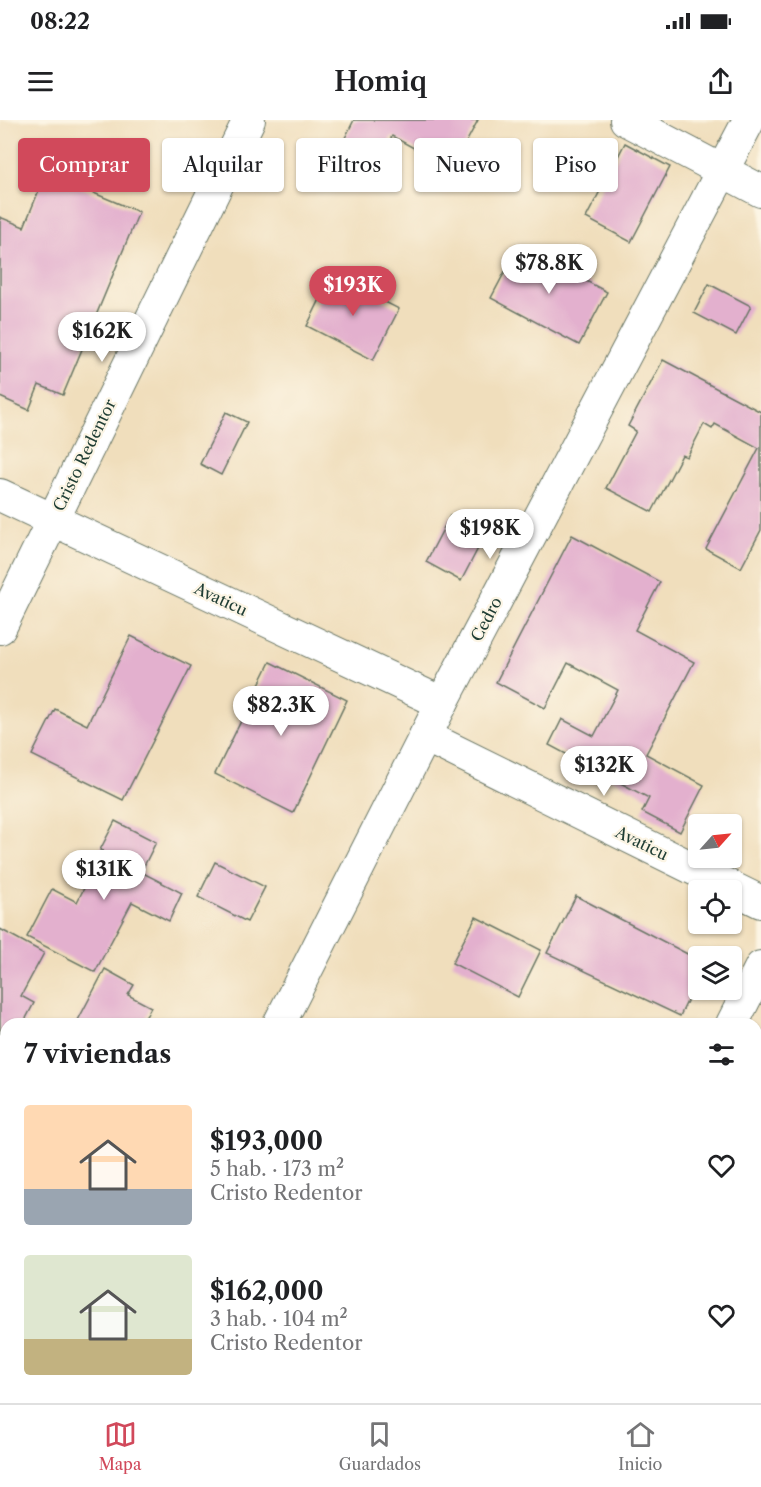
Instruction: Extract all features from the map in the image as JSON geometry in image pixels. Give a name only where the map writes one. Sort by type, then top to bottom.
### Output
[{"type":"street","name":"Cristo Redentor","points":[[0,628],[249,120]]},
{"type":"street","points":[[626,120],[761,191]]},
{"type":"street","name":"Cedro","points":[[282,1018],[442,703],[749,120]]},
{"type":"street","name":"Avaticu","points":[[0,495],[442,703]]},
{"type":"street","name":"Avaticu","points":[[425,736],[761,902]]},
{"type":"street","points":[[735,1018],[761,967]]},
{"type":"building","points":[[354,120],[478,120],[468,138],[414,138],[414,148],[402,142],[402,138],[392,136],[391,138],[345,138]]},
{"type":"building","points":[[625,143],[670,167],[631,242],[586,218],[600,192],[618,192],[618,156]]},
{"type":"building","points":[[38,192],[91,192],[139,212],[63,395],[39,385],[29,410],[0,397],[0,217],[24,227]]},
{"type":"building","points":[[519,245],[607,292],[579,345],[491,298]]},
{"type":"building","points":[[332,275],[399,309],[373,360],[307,326]]},
{"type":"building","points":[[709,284],[751,306],[736,335],[694,313]]},
{"type":"building","points":[[663,360],[761,412],[761,530],[741,568],[706,549],[759,448],[715,424],[712,429],[704,424],[687,457],[682,455],[652,512],[606,488],[636,431],[628,426]]},
{"type":"building","points":[[226,412],[247,422],[221,475],[200,464]]},
{"type":"building","points":[[450,516],[485,535],[461,581],[426,562]]},
{"type":"building","points":[[572,535],[660,582],[635,630],[694,662],[646,754],[704,785],[680,832],[642,812],[649,798],[549,745],[562,719],[594,736],[618,690],[568,663],[545,708],[496,682]]},
{"type":"building","points":[[131,636],[191,666],[123,800],[32,755],[55,709],[87,725]]},
{"type":"building","points":[[270,662],[347,700],[293,813],[215,774]]},
{"type":"building","points":[[115,821],[156,842],[141,872],[182,893],[169,921],[132,902],[95,972],[27,937],[52,889],[77,902],[103,851],[100,850]]},
{"type":"building","points":[[215,862],[265,887],[247,922],[198,897]]},
{"type":"building","points":[[576,896],[688,954],[688,999],[680,1016],[547,953]]},
{"type":"building","points":[[476,917],[541,950],[518,997],[452,963]]},
{"type":"building","points":[[0,929],[44,953],[21,996],[34,1003],[26,1018],[0,1018]]},
{"type":"building","points":[[105,969],[134,985],[128,995],[151,1007],[145,1018],[79,1018]]}]
